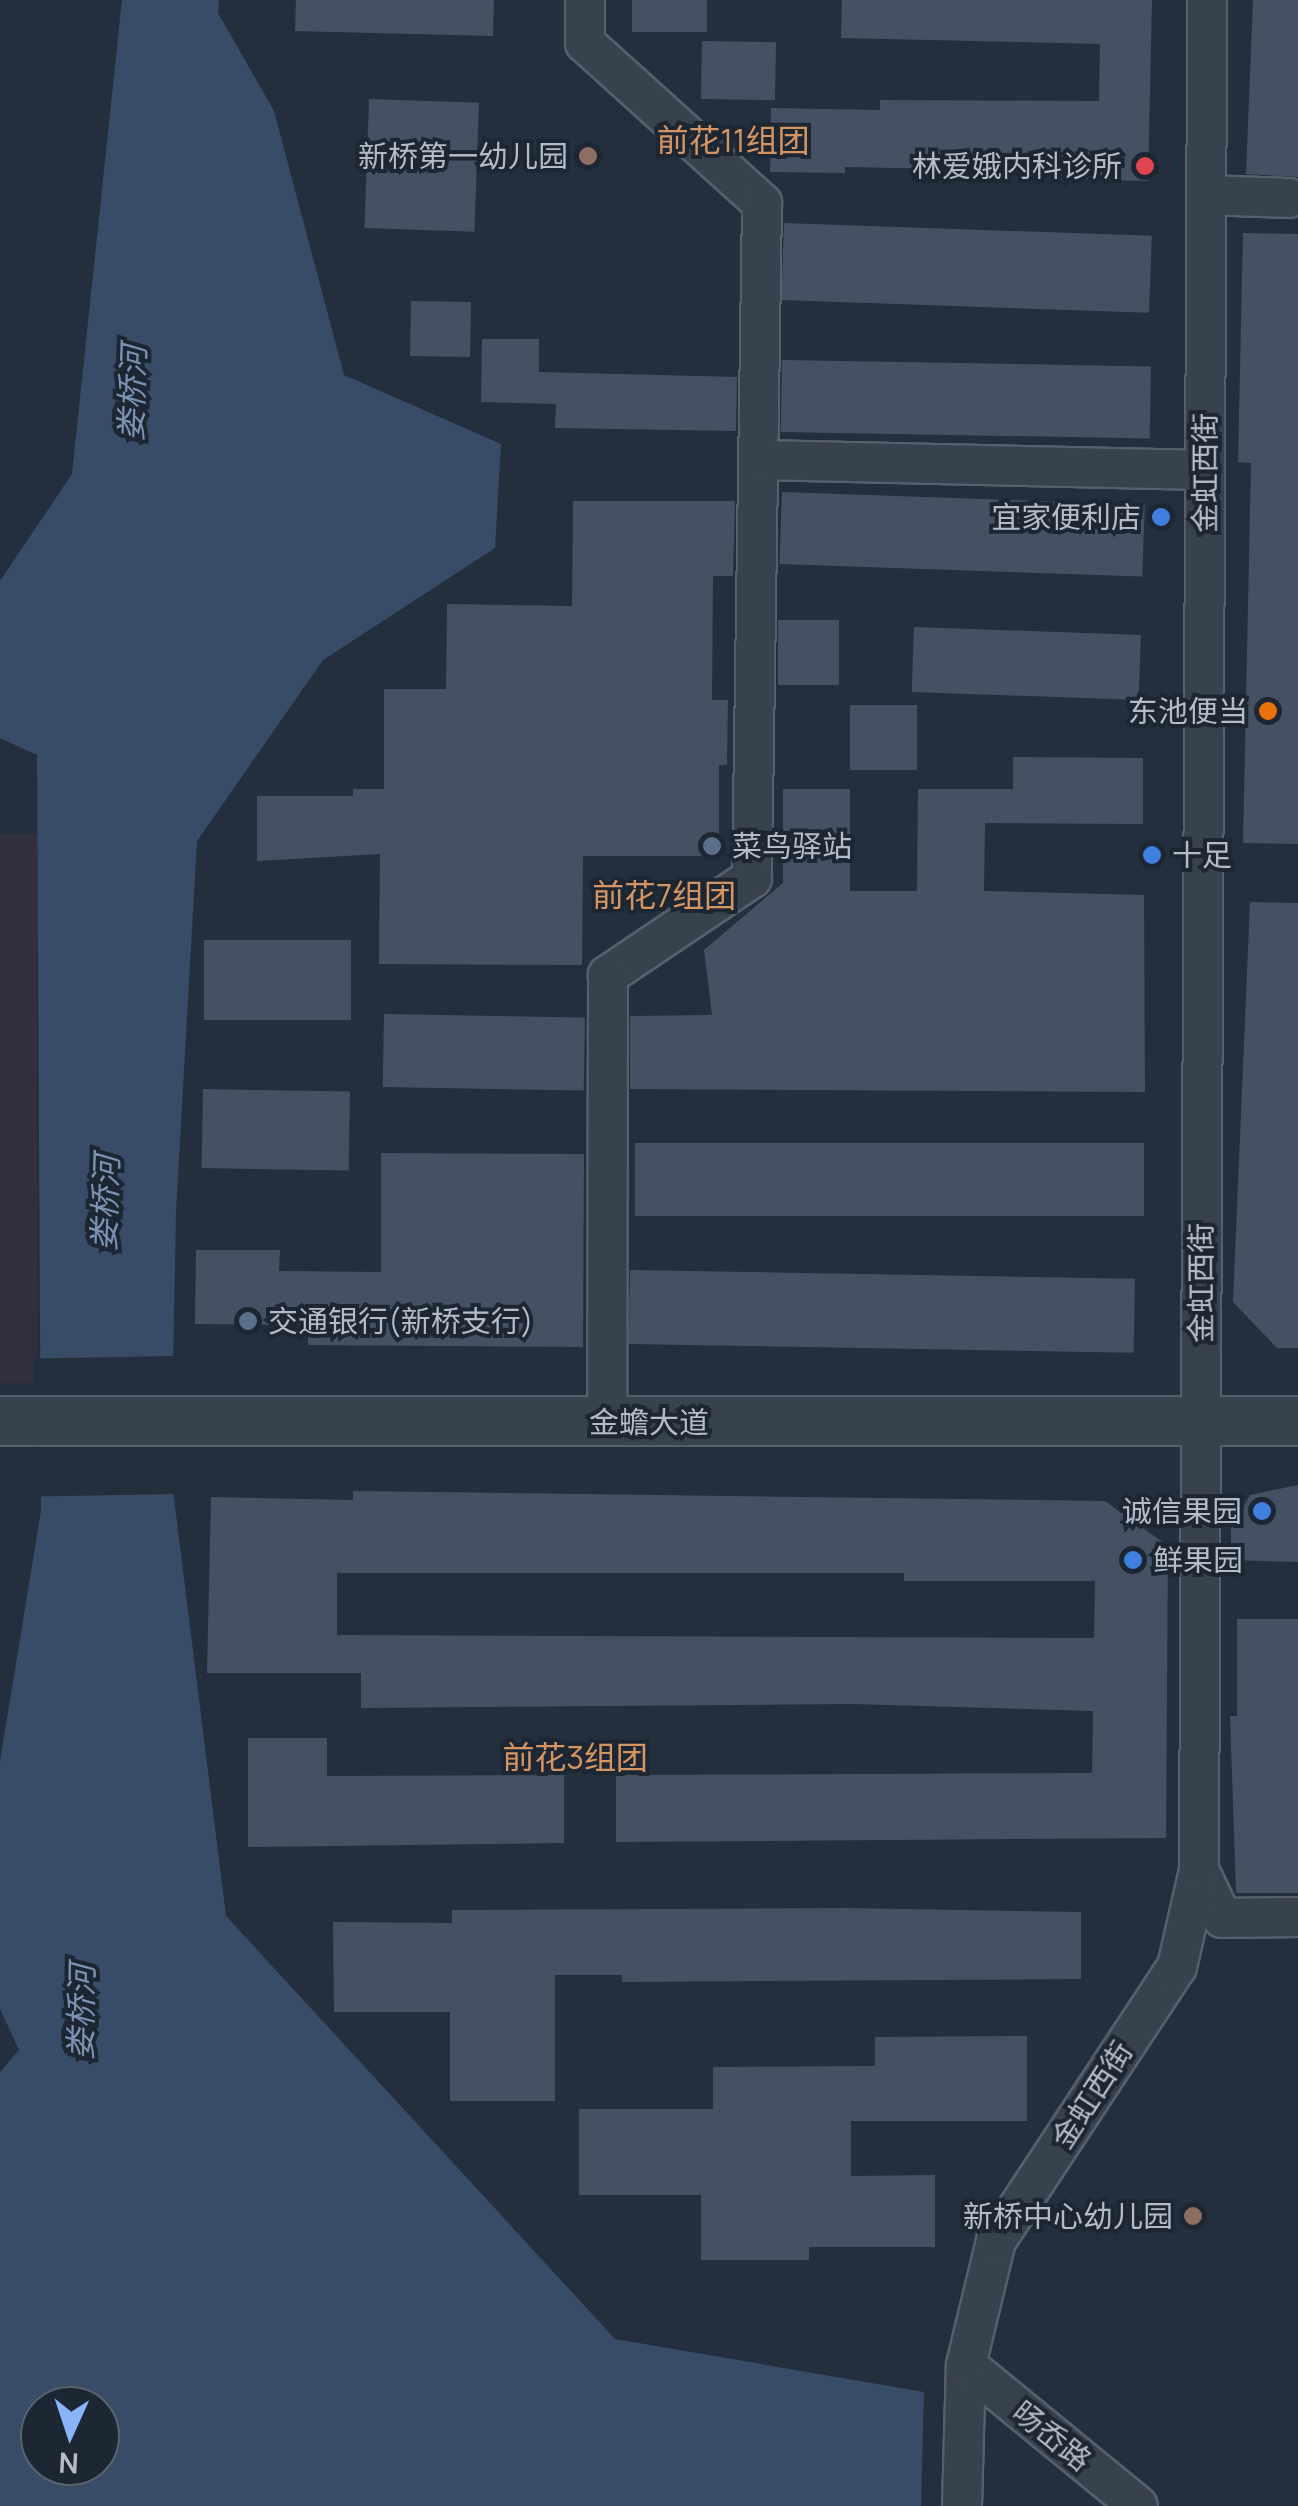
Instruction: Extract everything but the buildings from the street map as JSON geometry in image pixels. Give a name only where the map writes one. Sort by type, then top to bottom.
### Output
[{"type":"street","points":[[585,0],[585,43],[762,204],[752,878],[608,975],[607,1422]]},
{"type":"street","name":"金虹西街","points":[[962,2506],[966,2365],[996,2241],[1177,1967],[1199,1870],[1207,0]]},
{"type":"street","points":[[1206,196],[1289,198]]},
{"type":"street","points":[[758,460],[1205,470]]},
{"type":"street","name":"金蟾大道","points":[[0,1421],[1298,1421]]},
{"type":"street","points":[[1199,1870],[1222,1918],[1298,1917]]},
{"type":"street","name":"旸岙路","points":[[966,2365],[1138,2506]]},
{"type":"shaded area","points":[[0,834],[37,834],[37,1383],[0,1383]]},
{"type":"water","name":"娄桥河","points":[[122,0],[219,0],[218,13],[274,111],[344,375],[501,444],[495,548],[323,660],[197,841],[176,1212],[171,1474],[226,1916],[615,2339],[924,2392],[921,2506],[0,2506],[0,2072],[19,2050],[0,2009],[0,1761],[41,1511],[37,755],[0,738],[0,581],[72,474]]},
{"type":"pier","points":[[177,1356],[179,1494],[35,1496],[33,1359]]},
{"type":"place","name":"新桥第一幼儿园","points":[[588,156]]},
{"type":"place","name":"林爱娥内科诊所","points":[[1145,166]]},
{"type":"place","name":"宜家便利店","points":[[1161,517]]},
{"type":"place","name":"东池便当","points":[[1268,711]]},
{"type":"place","name":"菜鸟驿站","points":[[712,846]]},
{"type":"place","name":"十足","points":[[1152,855]]},
{"type":"place","name":"交通银行(新桥支行)","points":[[248,1321]]},
{"type":"place","name":"诚信果园","points":[[1262,1511]]},
{"type":"place","name":"鲜果园","points":[[1133,1560]]},
{"type":"place","name":"新桥中心幼儿园","points":[[1193,2216]]},
{"type":"district","name":"前花11组团","points":[[733,140]]},
{"type":"district","name":"前花7组团","points":[[664,895]]},
{"type":"district","name":"前花3组团","points":[[575,1757]]}]
